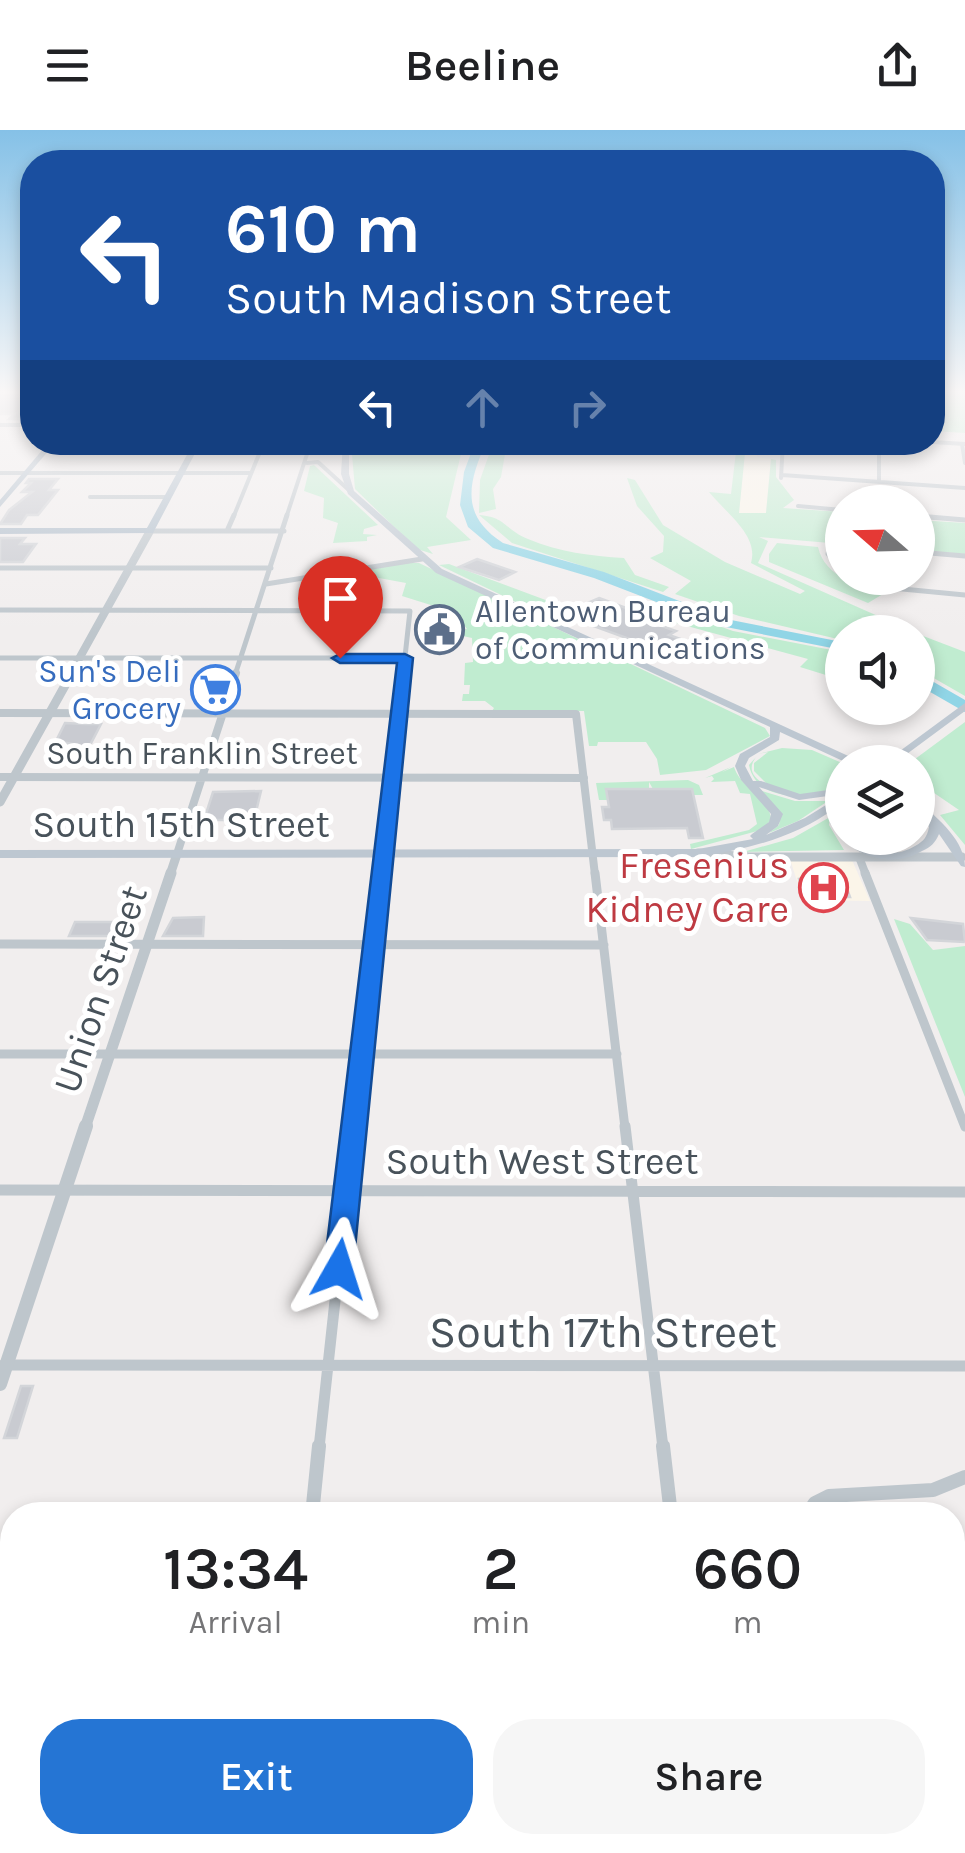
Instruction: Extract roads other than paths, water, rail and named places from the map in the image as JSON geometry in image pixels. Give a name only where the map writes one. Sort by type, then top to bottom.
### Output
[{"type":"main road","points":[[345,472],[351,492],[422,558],[449,576],[825,749]]},
{"type":"main road","points":[[0,531],[150,531],[182,473]]},
{"type":"main road","points":[[0,506],[27,474]]},
{"type":"main road","points":[[914,745],[965,706]]},
{"type":"main road","points":[[728,849],[769,828],[776,819],[773,805],[741,772],[748,754],[776,738],[774,725]]},
{"type":"main road","points":[[764,746],[819,746]]},
{"type":"main road","points":[[748,754],[748,772],[766,788],[799,797],[825,796]]},
{"type":"main road","points":[[698,853],[728,849],[795,829],[825,807]]},
{"type":"main road","points":[[935,825],[963,860]]},
{"type":"main road","name":"South 15th Street","points":[[0,854],[698,853]]},
{"type":"main road","points":[[883,855],[900,855]]},
{"type":"street","name":"Union Street","points":[[0,1384],[3,1365],[304,472]]},
{"type":"street","points":[[331,474],[338,472]]},
{"type":"street","points":[[782,472],[782,476],[965,488]]},
{"type":"street","points":[[879,472],[879,482]]},
{"type":"street","points":[[0,473],[251,473],[227,531]]},
{"type":"street","points":[[331,474],[351,492]]},
{"type":"street","points":[[90,497],[168,497]]},
{"type":"street","points":[[798,506],[825,508]]},
{"type":"street","points":[[935,517],[965,520]]},
{"type":"street","points":[[0,802],[150,531],[284,531]]},
{"type":"street","points":[[935,553],[965,556]]},
{"type":"street","points":[[266,584],[422,558]]},
{"type":"street","points":[[0,568],[271,568]]},
{"type":"street","points":[[935,592],[965,595]]},
{"type":"street","points":[[0,610],[410,610],[313,1502]]},
{"type":"street","points":[[0,658],[405,658]]},
{"type":"street","points":[[0,713],[576,714],[670,1502]]},
{"type":"street","name":"South Franklin Street","points":[[0,778],[584,778]]},
{"type":"street","name":"South 15th Street","points":[[698,853],[963,860]]},
{"type":"street","points":[[859,857],[965,1127]]},
{"type":"street","points":[[0,944],[604,945]]},
{"type":"street","points":[[0,1054],[617,1054]]},
{"type":"street","name":"South West Street","points":[[0,1190],[965,1192]]},
{"type":"street","name":"South 17th Street","points":[[3,1365],[965,1366]]},
{"type":"street","points":[[817,1502],[828,1496],[932,1490],[965,1478]]},
{"type":"waterway","points":[[470,472],[468,515],[472,524],[498,545],[531,558],[599,575],[721,622],[825,643]]},
{"type":"waterway","points":[[935,688],[965,707]]},
{"type":"place","name":"Allentown Bureau of Communications","points":[[440,629]]},
{"type":"place","name":"Sun's Deli Grocery","points":[[216,689]]},
{"type":"place","name":"Fresenius Kidney Care","points":[[824,887]]}]
